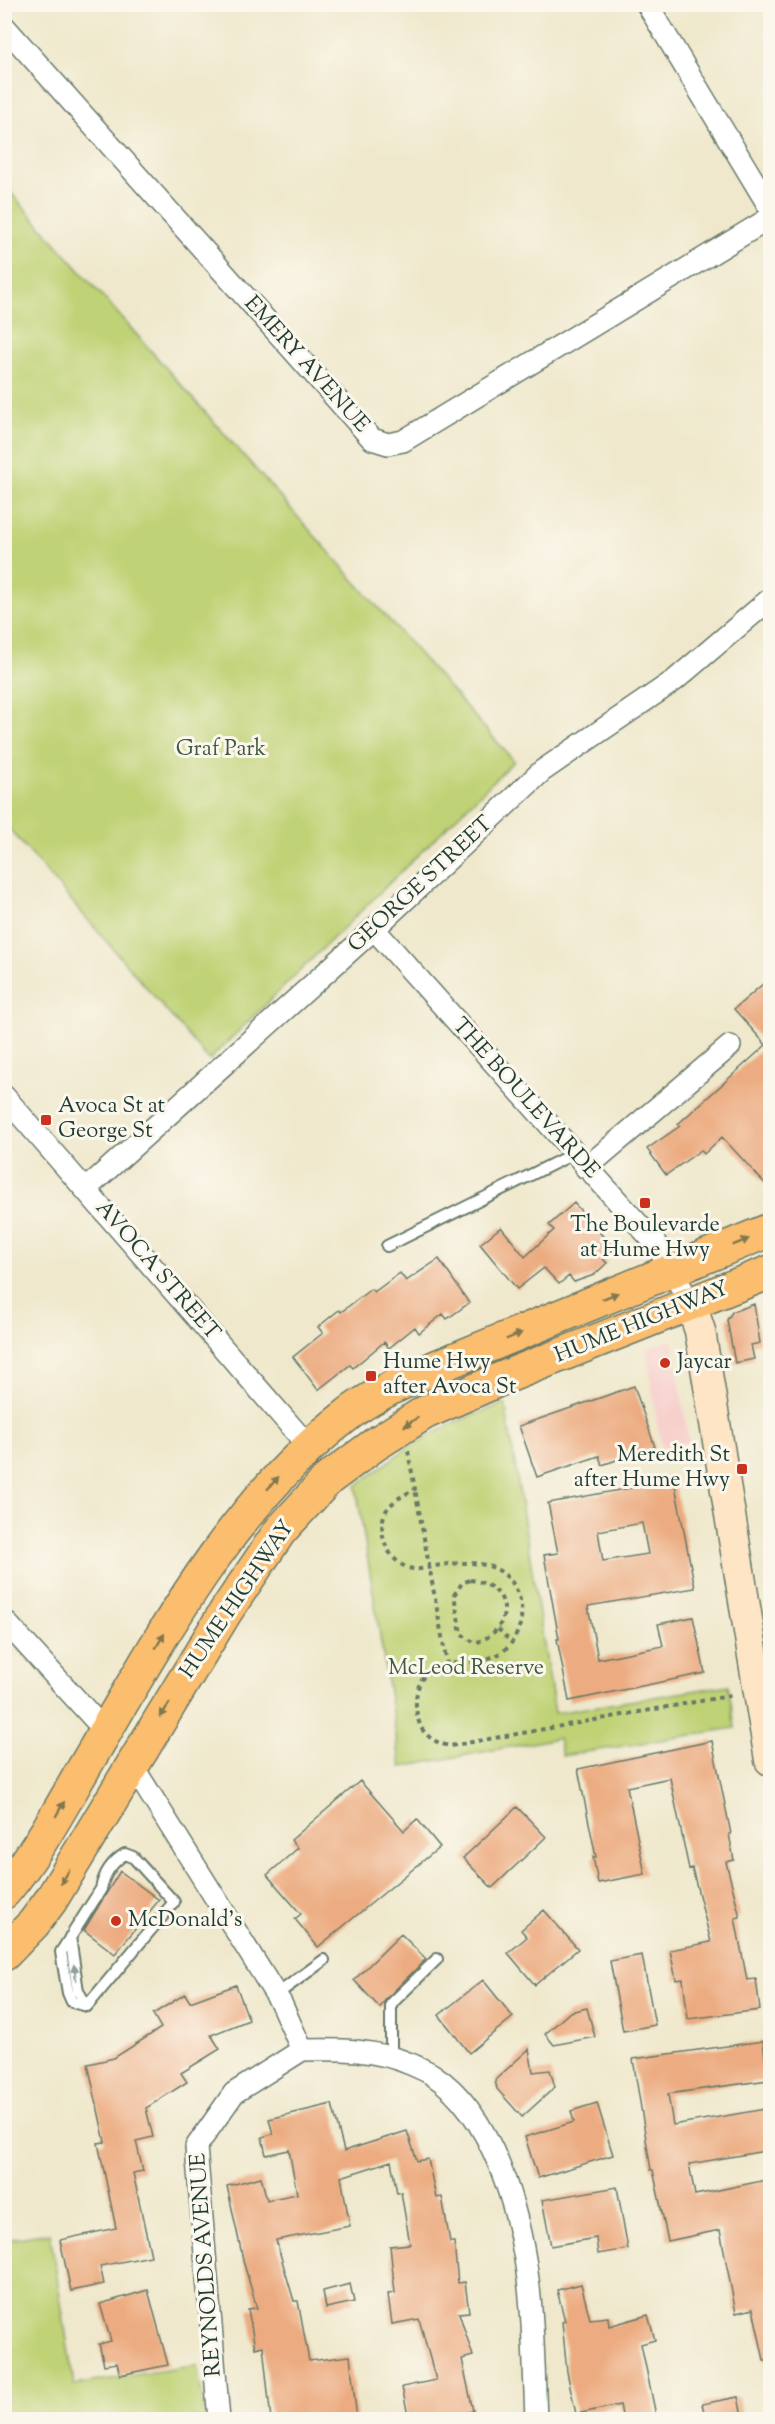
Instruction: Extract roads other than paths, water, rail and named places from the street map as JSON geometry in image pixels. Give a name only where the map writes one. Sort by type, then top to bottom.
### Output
[{"type":"highway","name":"HUME HIGHWAY","points":[[4,1892],[53,1821],[183,1601],[259,1498],[285,1469],[347,1414],[434,1368],[771,1230]]},
{"type":"highway","name":"HUME HIGHWAY","points":[[4,1954],[34,1923],[51,1900],[226,1611],[258,1563],[280,1531],[328,1479],[374,1445],[424,1413],[503,1378],[771,1272]]},
{"type":"street","points":[[647,4],[771,208]]},
{"type":"street","name":"EMERY AVENUE","points":[[4,26],[372,439],[388,444],[403,441],[771,218]]},
{"type":"street","name":"GEORGE STREET","points":[[86,1189],[374,929],[542,771],[675,680],[771,599]]},
{"type":"street","name":"THE BOULEVARDE","points":[[374,929],[656,1244],[691,1304]]},
{"type":"street","points":[[580,1161],[730,1046]]},
{"type":"street","name":"AVOCA STREET","points":[[4,1096],[309,1448]]},
{"type":"street","points":[[691,1304],[700,1331],[771,1760]]},
{"type":"street","points":[[4,1620],[106,1732]]},
{"type":"street","points":[[132,1765],[276,1995],[302,2050],[348,2049],[391,2056],[433,2074],[468,2106],[484,2131],[498,2162],[516,2219],[528,2279],[536,2420]]},
{"type":"street","name":"REYNOLDS AVENUE","points":[[219,2420],[196,2147],[234,2093],[302,2050]]},
{"type":"lane","points":[[387,1246],[580,1161]]},
{"type":"lane","points":[[125,1854],[133,1857],[174,1902],[87,2006],[72,2002],[68,1993],[61,1952],[101,1889],[103,1877],[116,1860],[125,1854]]},
{"type":"lane","points":[[391,2056],[391,2004],[437,1959]]},
{"type":"lane","points":[[276,1995],[324,1960]]},
{"type":"place","name":"Avoca St at George St","points":[[46,1120]]},
{"type":"place","name":"The Boulevarde at Hume Hwy","points":[[645,1203]]},
{"type":"place","name":"Jaycar","points":[[665,1363]]},
{"type":"place","name":"Hume Hwy after Avoca St","points":[[371,1376]]},
{"type":"place","name":"Meredith St after Hume Hwy","points":[[742,1469]]},
{"type":"place","name":"McDonald's","points":[[116,1921]]},
{"type":"park label","name":"Graf Park","points":[[221,750]]},
{"type":"park label","name":"McLeod Reserve","points":[[466,1669]]}]
